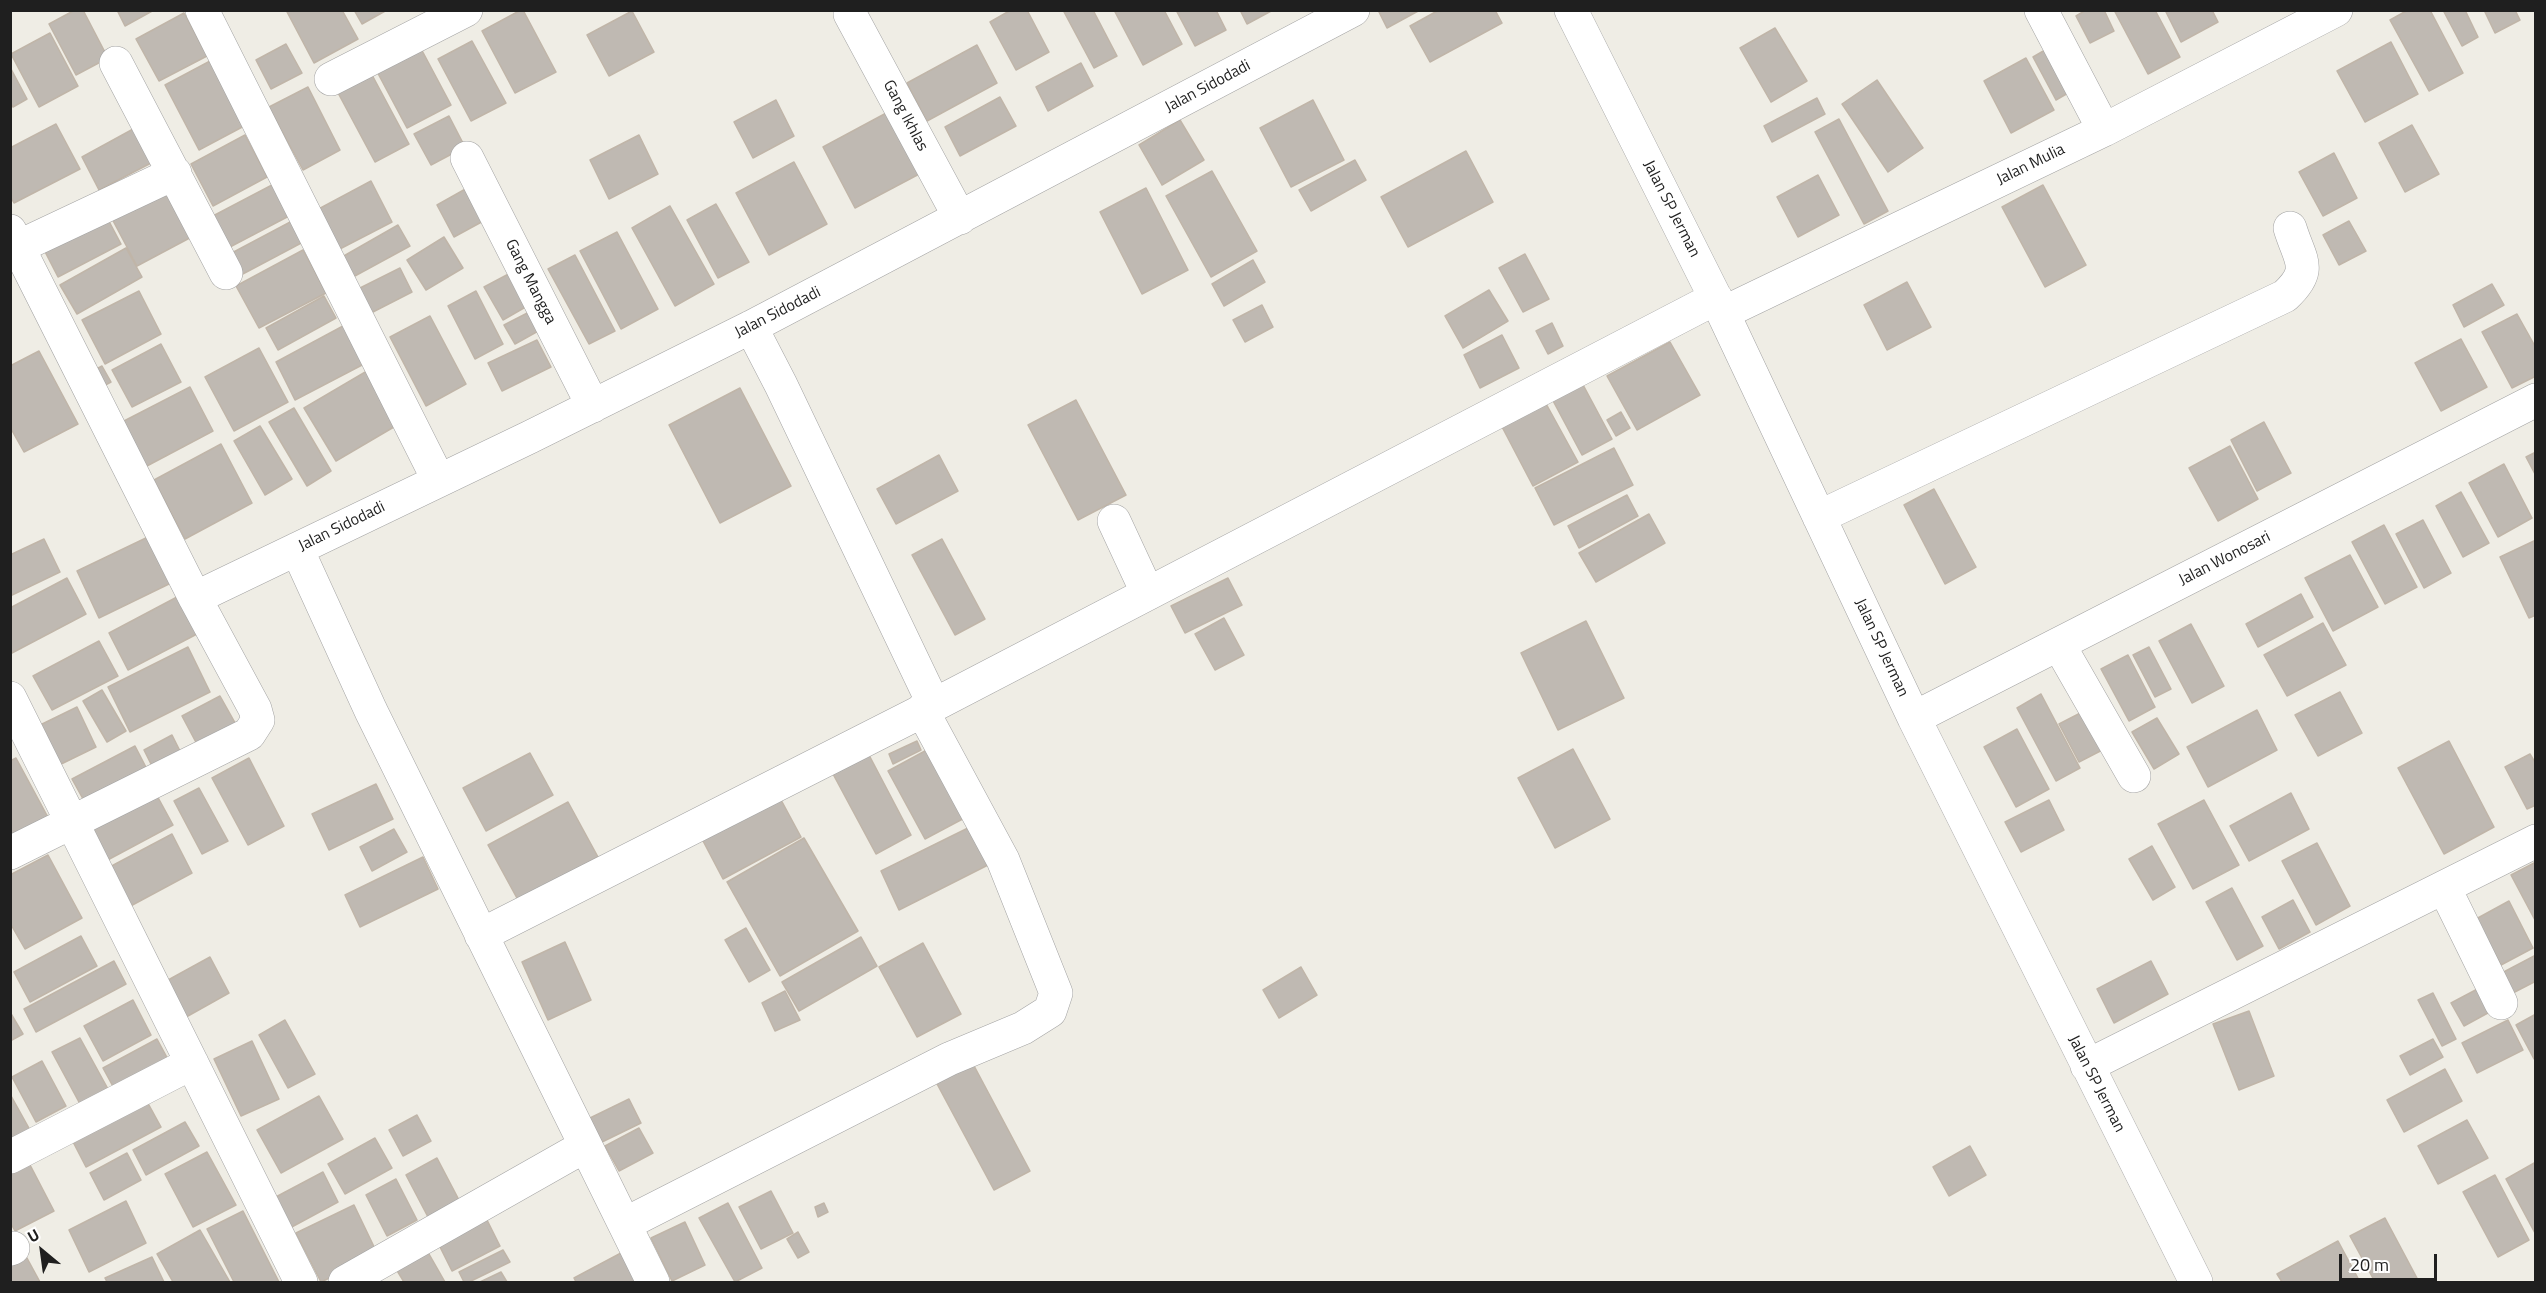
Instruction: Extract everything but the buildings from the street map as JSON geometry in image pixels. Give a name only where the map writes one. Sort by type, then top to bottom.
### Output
[{"type":"street","points":[[202,10],[438,479]]},
{"type":"street","points":[[331,79],[466,10]]},
{"type":"street","name":"Jalan Sidodadi","points":[[195,598],[751,327],[1353,10]]},
{"type":"street","name":"Jalan SP Jerman","points":[[1571,10],[1720,305],[1914,718],[2196,1282]]},
{"type":"street","points":[[2041,10],[2104,130]]},
{"type":"street","name":"Jalan Mulia","points":[[481,935],[928,707],[1147,592],[1720,305],[2104,130],[2336,10]]},
{"type":"street","name":"Gang Ikhlas","points":[[850,14],[960,218]]},
{"type":"street","points":[[116,63],[226,273]]},
{"type":"street","name":"Gang Mangga","points":[[467,158],[593,406]]},
{"type":"street","points":[[10,853],[249,734],[258,720],[255,708],[195,598],[14,239],[175,173]]},
{"type":"street","points":[[1819,517],[2285,296],[2299,282],[2303,266],[2290,228]]},
{"type":"street","points":[[625,1224],[949,1059],[1023,1028],[1050,1011],[1056,993],[1003,860],[928,707],[781,385],[751,327]]},
{"type":"street","name":"Jalan Wonosari","points":[[1914,718],[2535,400]]},
{"type":"street","points":[[1114,521],[1147,592]]},
{"type":"street","points":[[297,549],[371,711],[653,1282]]},
{"type":"street","points":[[2059,645],[2134,776]]},
{"type":"street","points":[[15,717],[72,822],[301,1282]]},
{"type":"street","points":[[2087,1066],[2535,841]]},
{"type":"street","points":[[2444,887],[2501,1003]]},
{"type":"street","points":[[10,1157],[192,1063]]},
{"type":"street","points":[[345,1282],[585,1146]]}]
